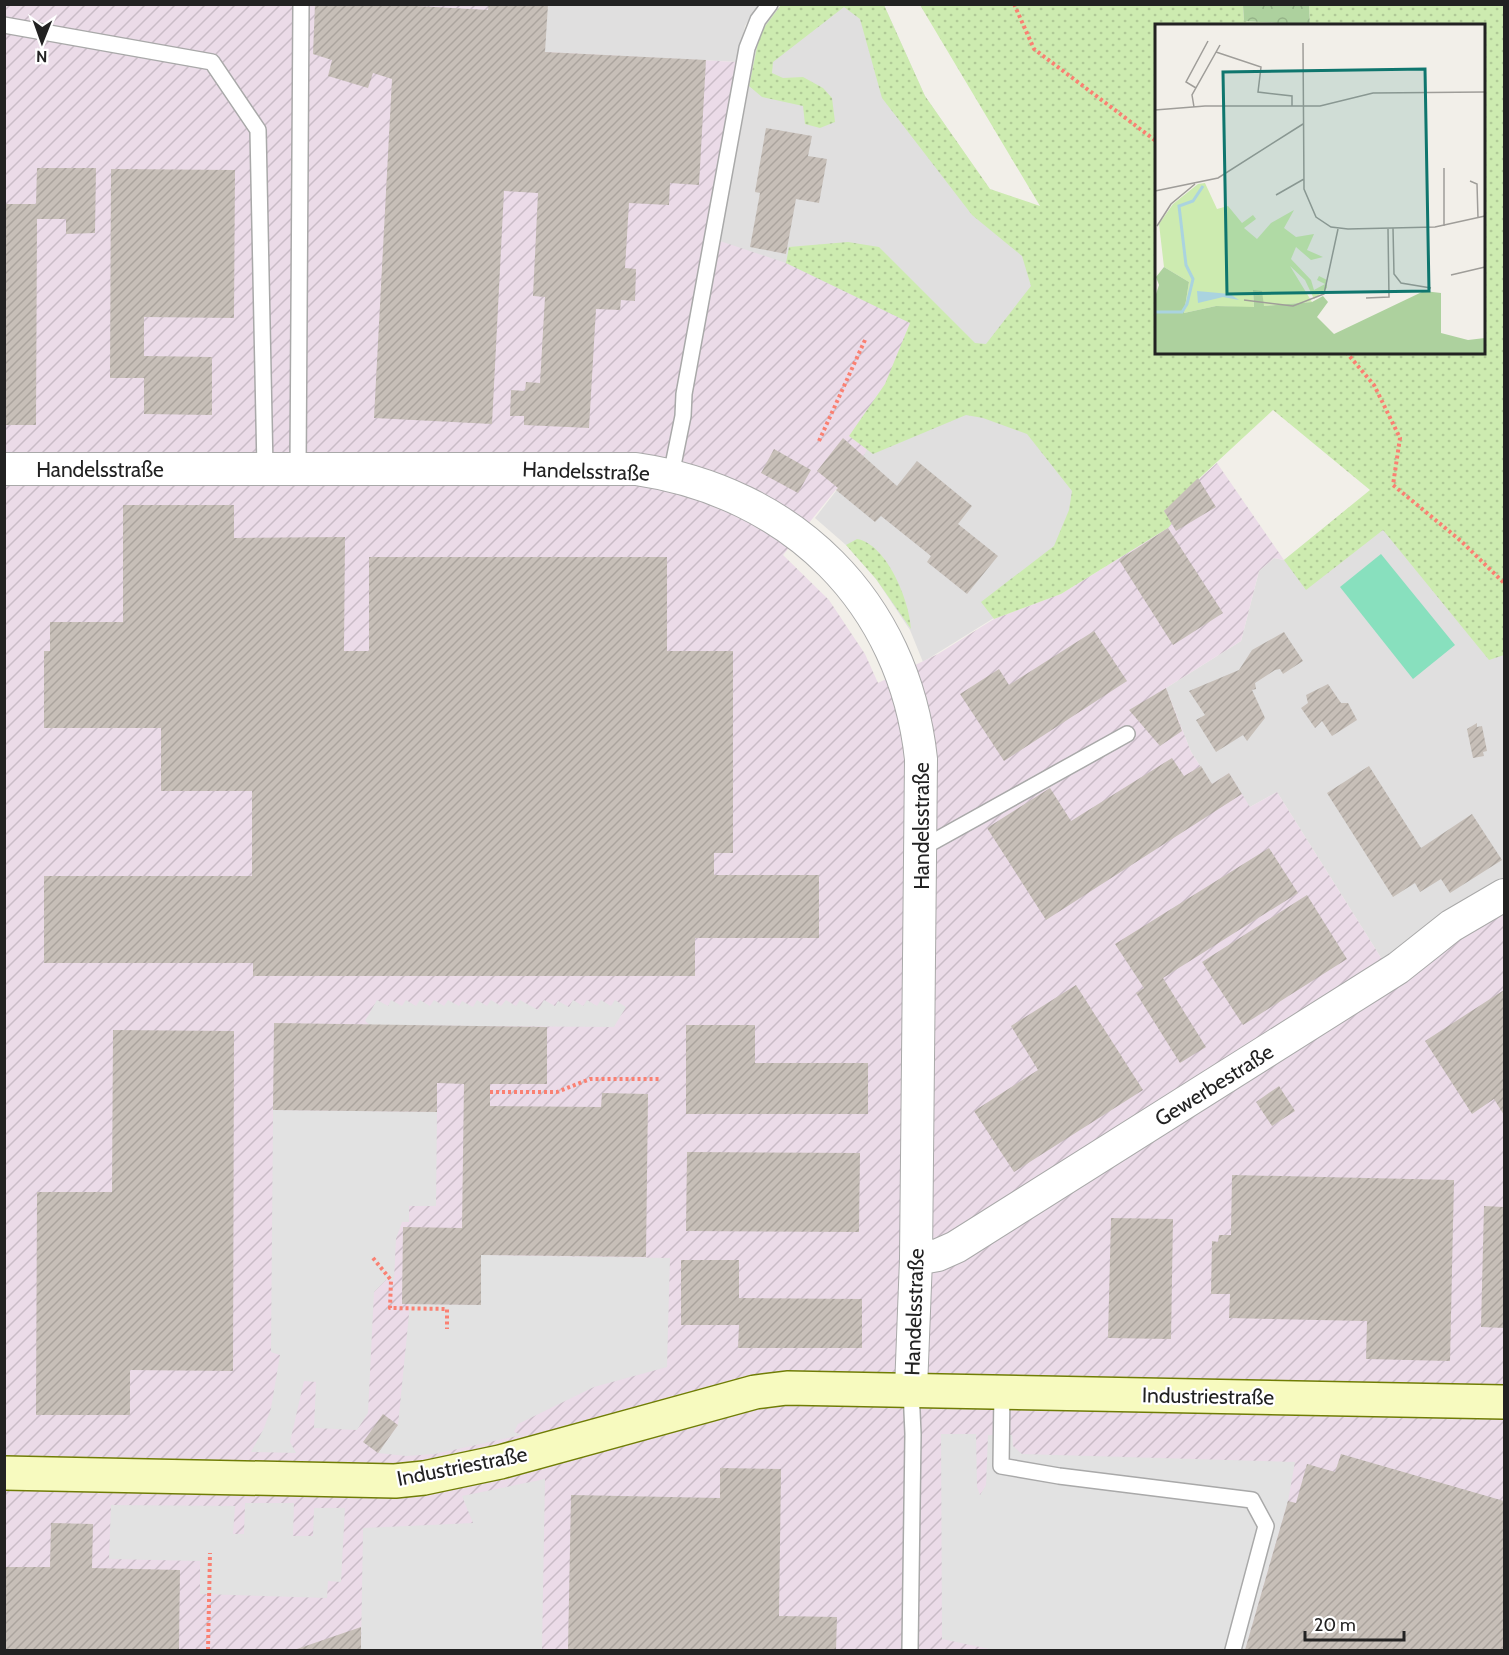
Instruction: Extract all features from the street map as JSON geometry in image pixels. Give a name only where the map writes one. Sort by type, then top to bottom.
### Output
[{"type":"street","name":"Handelsstraße","points":[[4,469],[614,468],[672,475],[720,490],[779,520],[837,568],[871,612],[899,664],[913,709],[921,759],[922,848],[916,1259],[911,1389]]},
{"type":"street","name":"Gewerbestraße","points":[[916,1259],[938,1255],[976,1234],[1398,968],[1451,926],[1504,895]]},
{"type":"street","name":"Industriestraße","points":[[4,1473],[395,1480],[424,1478],[500,1462],[754,1392],[787,1388],[1504,1401]]},
{"type":"lane","points":[[298,469],[301,4]]},
{"type":"lane","points":[[672,475],[683,416],[684,394],[747,48],[758,20],[770,4]]},
{"type":"lane","points":[[4,26],[212,62],[258,130],[265,469]]},
{"type":"lane","points":[[922,848],[1126,734]]},
{"type":"lane","points":[[910,1650],[913,1434],[911,1389]]},
{"type":"lane","points":[[1002,1391],[1001,1466],[1059,1476],[1252,1500],[1266,1526],[1233,1650]]},
{"type":"path","points":[[1014,4],[1034,49],[1155,140]]},
{"type":"path","points":[[819,441],[865,340]]},
{"type":"path","points":[[1348,354],[1374,385],[1400,438],[1393,485],[1461,541],[1504,583]]},
{"type":"path","points":[[490,1092],[557,1092],[590,1079],[659,1079]]},
{"type":"path","points":[[373,1258],[391,1280],[390,1308],[447,1307],[447,1329]]},
{"type":"path","points":[[208,1650],[210,1553]]},
{"type":"shaded area","points":[[5,5],[514,5],[545,52],[737,62],[705,236],[786,263],[910,323],[908,377],[864,455],[783,555],[829,600],[865,654],[878,683],[938,654],[994,619],[1061,594],[1168,528],[1172,523],[1164,511],[1217,463],[1284,560],[1274,558],[1259,571],[1241,641],[1166,688],[1191,752],[1212,784],[1229,773],[1250,807],[1277,792],[1383,961],[1421,964],[1504,908],[1504,1650],[5,1650]]},
{"type":"shaded area","points":[[514,5],[758,5],[745,26],[737,62],[545,52]]},
{"type":"shaded area","points":[[781,5],[884,5],[925,96],[990,190],[1152,520],[923,662],[910,630],[876,579],[846,545],[815,518],[864,455],[720,241],[757,44],[768,21]]},
{"type":"shaded area","points":[[1371,490],[1504,589],[1504,883],[1383,961],[1277,792],[1250,807],[1212,784],[1191,752],[1166,688],[1241,641],[1259,571],[1274,558],[1284,560]]},
{"type":"shaded area","points":[[377,1000],[388,1006],[391,1000],[402,1006],[406,1000],[416,1006],[420,1000],[430,1006],[434,1000],[444,1006],[448,1000],[459,1006],[462,1001],[473,1007],[477,1000],[487,1006],[491,1000],[501,1006],[506,1000],[516,1006],[520,1000],[538,1010],[544,1000],[555,1006],[558,1001],[569,1007],[573,1000],[583,1006],[587,1000],[597,1006],[601,1000],[611,1006],[615,1000],[626,1007],[614,1027],[370,1025],[365,1021]]},
{"type":"shaded area","points":[[273,1110],[437,1112],[436,1206],[409,1206],[409,1222],[402,1222],[396,1239],[394,1280],[386,1280],[374,1292],[368,1413],[357,1430],[314,1428],[316,1382],[304,1381],[290,1442],[296,1453],[251,1452],[264,1428],[271,1408],[280,1355],[271,1352]]},
{"type":"shaded area","points":[[481,1255],[670,1258],[667,1367],[594,1387],[518,1424],[514,1432],[522,1435],[435,1454],[406,1456],[378,1453],[398,1425],[410,1304],[480,1305]]},
{"type":"shaded area","points":[[941,1434],[976,1434],[977,1487],[980,1495],[986,1485],[988,1435],[1012,1435],[1013,1446],[1022,1454],[1295,1462],[1288,1501],[1245,1650],[994,1650],[942,1639]]},
{"type":"shaded area","points":[[545,1479],[542,1650],[361,1650],[363,1528],[473,1523],[462,1496]]},
{"type":"shaded area","points":[[245,1503],[294,1503],[293,1536],[313,1536],[314,1508],[345,1508],[341,1582],[328,1581],[327,1598],[200,1594],[200,1561],[109,1559],[111,1505],[235,1506],[233,1534],[244,1534]]},
{"type":"green space","points":[[781,5],[884,5],[925,96],[990,189],[1040,206],[920,5],[1243,5],[1244,21],[1284,24],[1155,24],[1155,354],[1485,354],[1485,24],[1310,24],[1309,5],[1504,5],[1504,655],[1489,660],[1383,530],[1306,590],[1284,560],[1370,490],[1273,410],[1164,511],[1172,523],[1168,528],[1061,594],[994,619],[981,602],[1054,546],[1069,510],[1072,491],[1027,434],[983,418],[966,415],[873,454],[849,436],[885,384],[910,323],[786,263],[789,247],[848,242],[879,247],[975,343],[986,344],[1031,286],[1022,256],[972,215],[882,98],[860,19],[844,7],[773,62],[772,73],[783,78],[803,77],[823,88],[832,98],[835,122],[820,128],[805,124],[803,106],[762,97],[749,86],[760,33]]},
{"type":"green space","points":[[1243,5],[1309,5],[1310,24],[1244,21]]},
{"type":"green space","points":[[857,539],[868,543],[878,551],[895,576],[906,604],[911,629],[876,579],[846,545]]},
{"type":"green space","points":[[1381,554],[1455,645],[1413,679],[1340,587]]},
{"type":"building","points":[[315,4],[381,4],[488,10],[489,4],[548,4],[545,52],[706,60],[699,185],[670,183],[669,205],[629,203],[625,268],[636,269],[635,301],[621,300],[620,310],[596,309],[589,428],[524,425],[524,416],[510,416],[511,390],[525,391],[526,382],[540,383],[545,297],[533,296],[538,193],[504,191],[492,424],[374,418],[392,79],[373,73],[368,88],[328,76],[332,60],[313,54]]},
{"type":"building","points":[[766,128],[812,136],[808,156],[827,159],[819,203],[796,199],[786,254],[750,247],[760,193],[755,192]]},
{"type":"building","points":[[37,168],[96,168],[95,233],[66,234],[66,219],[37,219],[36,425],[4,425],[4,204],[36,204]]},
{"type":"building","points":[[111,169],[235,170],[234,318],[144,317],[144,356],[212,357],[212,415],[144,414],[144,378],[110,378]]},
{"type":"building","points":[[843,438],[897,486],[917,461],[972,506],[958,524],[998,556],[967,594],[927,562],[931,556],[881,516],[875,522],[817,471]]},
{"type":"building","points":[[774,449],[811,470],[798,493],[761,473]]},
{"type":"building","points":[[1198,478],[1216,507],[1176,531],[1164,511]]},
{"type":"building","points":[[123,505],[234,505],[234,538],[345,537],[344,651],[369,651],[369,557],[667,557],[667,651],[733,651],[733,853],[714,853],[714,875],[819,875],[819,938],[695,938],[695,976],[253,976],[253,963],[44,963],[44,876],[252,876],[252,791],[161,791],[161,728],[44,728],[44,651],[50,651],[50,622],[123,622]]},
{"type":"building","points":[[1168,528],[1223,613],[1173,645],[1119,560]]},
{"type":"building","points":[[1094,631],[1127,681],[1004,761],[960,694],[999,669],[1009,685]]},
{"type":"building","points":[[1284,632],[1303,661],[1283,674],[1280,669],[1275,670],[1255,683],[1256,689],[1252,690],[1265,718],[1247,741],[1243,735],[1216,752],[1196,720],[1205,715],[1189,691],[1239,670],[1252,650]]},
{"type":"building","points":[[1328,684],[1341,703],[1348,703],[1357,720],[1332,736],[1322,721],[1315,728],[1301,708],[1308,703],[1306,695]]},
{"type":"building","points":[[1166,688],[1182,731],[1160,746],[1129,710]]},
{"type":"building","points":[[1477,723],[1477,727],[1482,726],[1487,751],[1483,752],[1484,756],[1473,758],[1467,729]]},
{"type":"building","points":[[1172,758],[1184,776],[1201,766],[1212,784],[1229,773],[1242,794],[1046,920],[987,828],[1050,788],[1071,821]]},
{"type":"building","points":[[1369,766],[1421,848],[1472,814],[1502,860],[1450,893],[1441,879],[1420,892],[1415,883],[1393,897],[1327,793]]},
{"type":"building","points":[[1269,848],[1298,893],[1163,978],[1206,1047],[1180,1063],[1136,993],[1144,988],[1115,944]]},
{"type":"building","points":[[1307,895],[1347,959],[1243,1025],[1202,962]]},
{"type":"building","points":[[1076,985],[1143,1090],[1014,1172],[974,1111],[1038,1070],[1011,1026]]},
{"type":"building","points":[[1504,990],[1504,1115],[1494,1099],[1472,1114],[1425,1041]]},
{"type":"building","points":[[274,1023],[547,1027],[547,1084],[490,1084],[490,1106],[601,1107],[602,1093],[648,1094],[646,1257],[481,1255],[481,1305],[402,1304],[403,1227],[462,1228],[464,1084],[437,1083],[437,1112],[273,1110]]},
{"type":"building","points":[[686,1025],[755,1025],[755,1063],[868,1063],[868,1114],[686,1114]]},
{"type":"building","points":[[113,1030],[234,1031],[233,1371],[130,1370],[130,1415],[36,1415],[37,1192],[112,1192]]},
{"type":"building","points":[[1279,1086],[1295,1111],[1272,1126],[1256,1102]]},
{"type":"building","points":[[687,1152],[860,1153],[859,1232],[686,1231]]},
{"type":"building","points":[[1232,1175],[1454,1180],[1450,1361],[1366,1359],[1367,1321],[1229,1318],[1230,1294],[1211,1294],[1212,1241],[1218,1242],[1219,1235],[1231,1235]]},
{"type":"building","points":[[1484,1206],[1504,1207],[1504,1328],[1481,1327]]},
{"type":"building","points":[[1111,1218],[1173,1219],[1171,1339],[1108,1338]]},
{"type":"building","points":[[681,1260],[739,1260],[739,1298],[862,1299],[862,1348],[738,1348],[739,1325],[681,1325]]},
{"type":"building","points":[[383,1414],[398,1425],[378,1453],[363,1442]]},
{"type":"building","points":[[1341,1454],[1504,1501],[1504,1650],[1245,1650],[1288,1501],[1296,1503],[1307,1464],[1335,1472]]},
{"type":"building","points":[[720,1468],[781,1469],[779,1616],[837,1617],[836,1650],[568,1650],[571,1495],[720,1498]]},
{"type":"building","points":[[51,1523],[93,1524],[92,1568],[180,1570],[179,1650],[4,1650],[4,1567],[50,1567]]},
{"type":"building","points":[[361,1627],[361,1650],[294,1650]]}]
